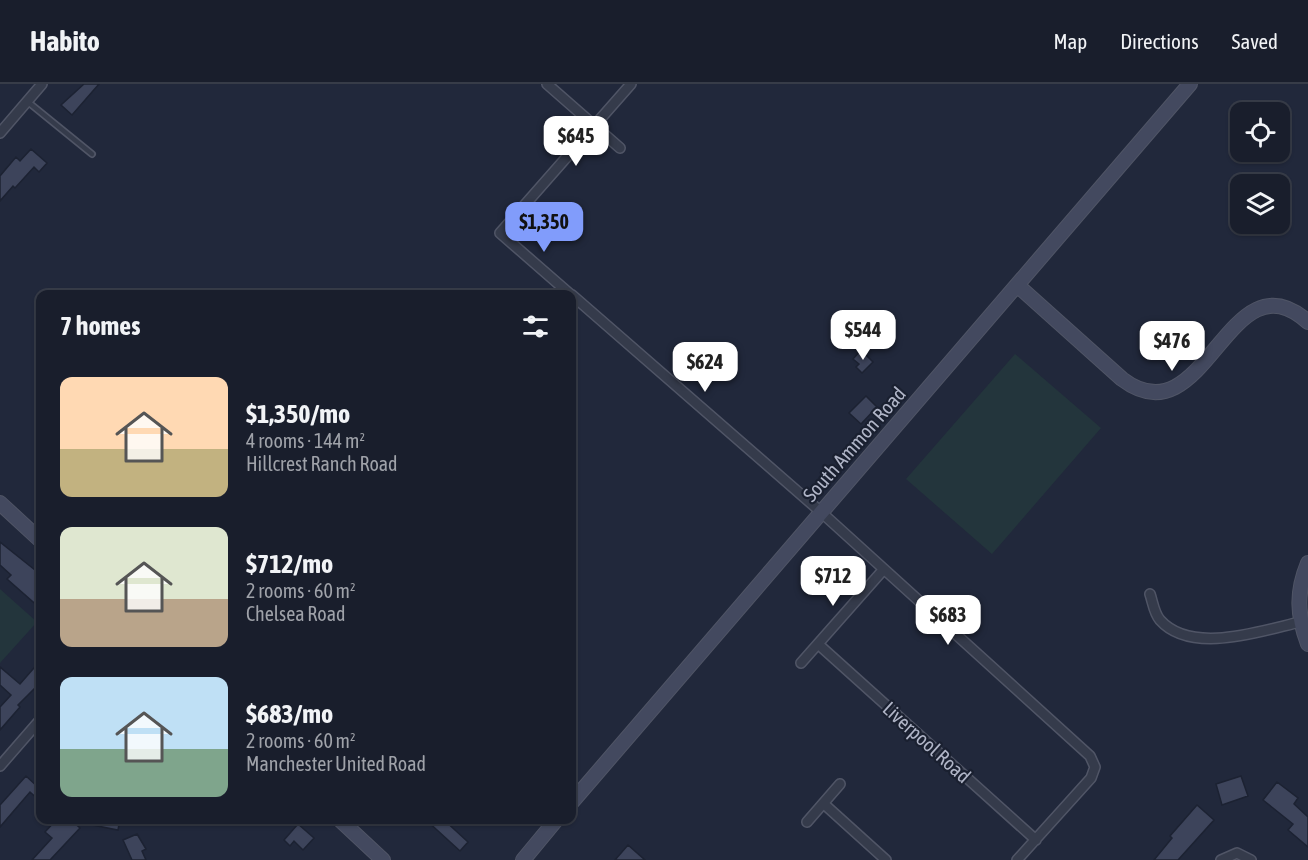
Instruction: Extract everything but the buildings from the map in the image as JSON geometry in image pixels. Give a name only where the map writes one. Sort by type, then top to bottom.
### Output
[{"type":"street","points":[[0,133],[42,84]]},
{"type":"street","points":[[547,84],[620,148]]},
{"type":"street","points":[[565,290],[500,233],[631,84]]},
{"type":"street","name":"South Ammon Road","points":[[576,797],[1190,84]]},
{"type":"street","points":[[1017,285],[1122,379],[1140,390],[1152,392],[1168,392],[1186,381],[1239,321],[1256,309],[1276,307],[1288,309],[1308,322]]},
{"type":"street","points":[[576,299],[821,512],[1090,756],[1095,767],[1091,778],[1017,860]]},
{"type":"street","points":[[0,503],[36,536]]},
{"type":"street","points":[[1308,563],[1301,588],[1300,622],[1308,644]]},
{"type":"street","points":[[801,663],[884,569]]},
{"type":"street","points":[[1150,594],[1159,619],[1173,630],[1188,635],[1213,639],[1233,637],[1300,622]]},
{"type":"street","name":"Liverpool Road","points":[[818,644],[1036,840]]},
{"type":"street","points":[[0,766],[36,725]]},
{"type":"street","points":[[807,822],[840,784]]},
{"type":"street","points":[[824,804],[886,860]]},
{"type":"street","points":[[344,824],[383,860]]},
{"type":"street","points":[[523,860],[553,824]]},
{"type":"street","points":[[1221,860],[1237,853],[1251,860]]},
{"type":"lane","points":[[28,102],[92,154]]},
{"type":"shaded area","points":[[1015,354],[1101,428],[992,554],[906,479]]},
{"type":"shaded area","points":[[0,589],[36,623],[0,663]]}]
